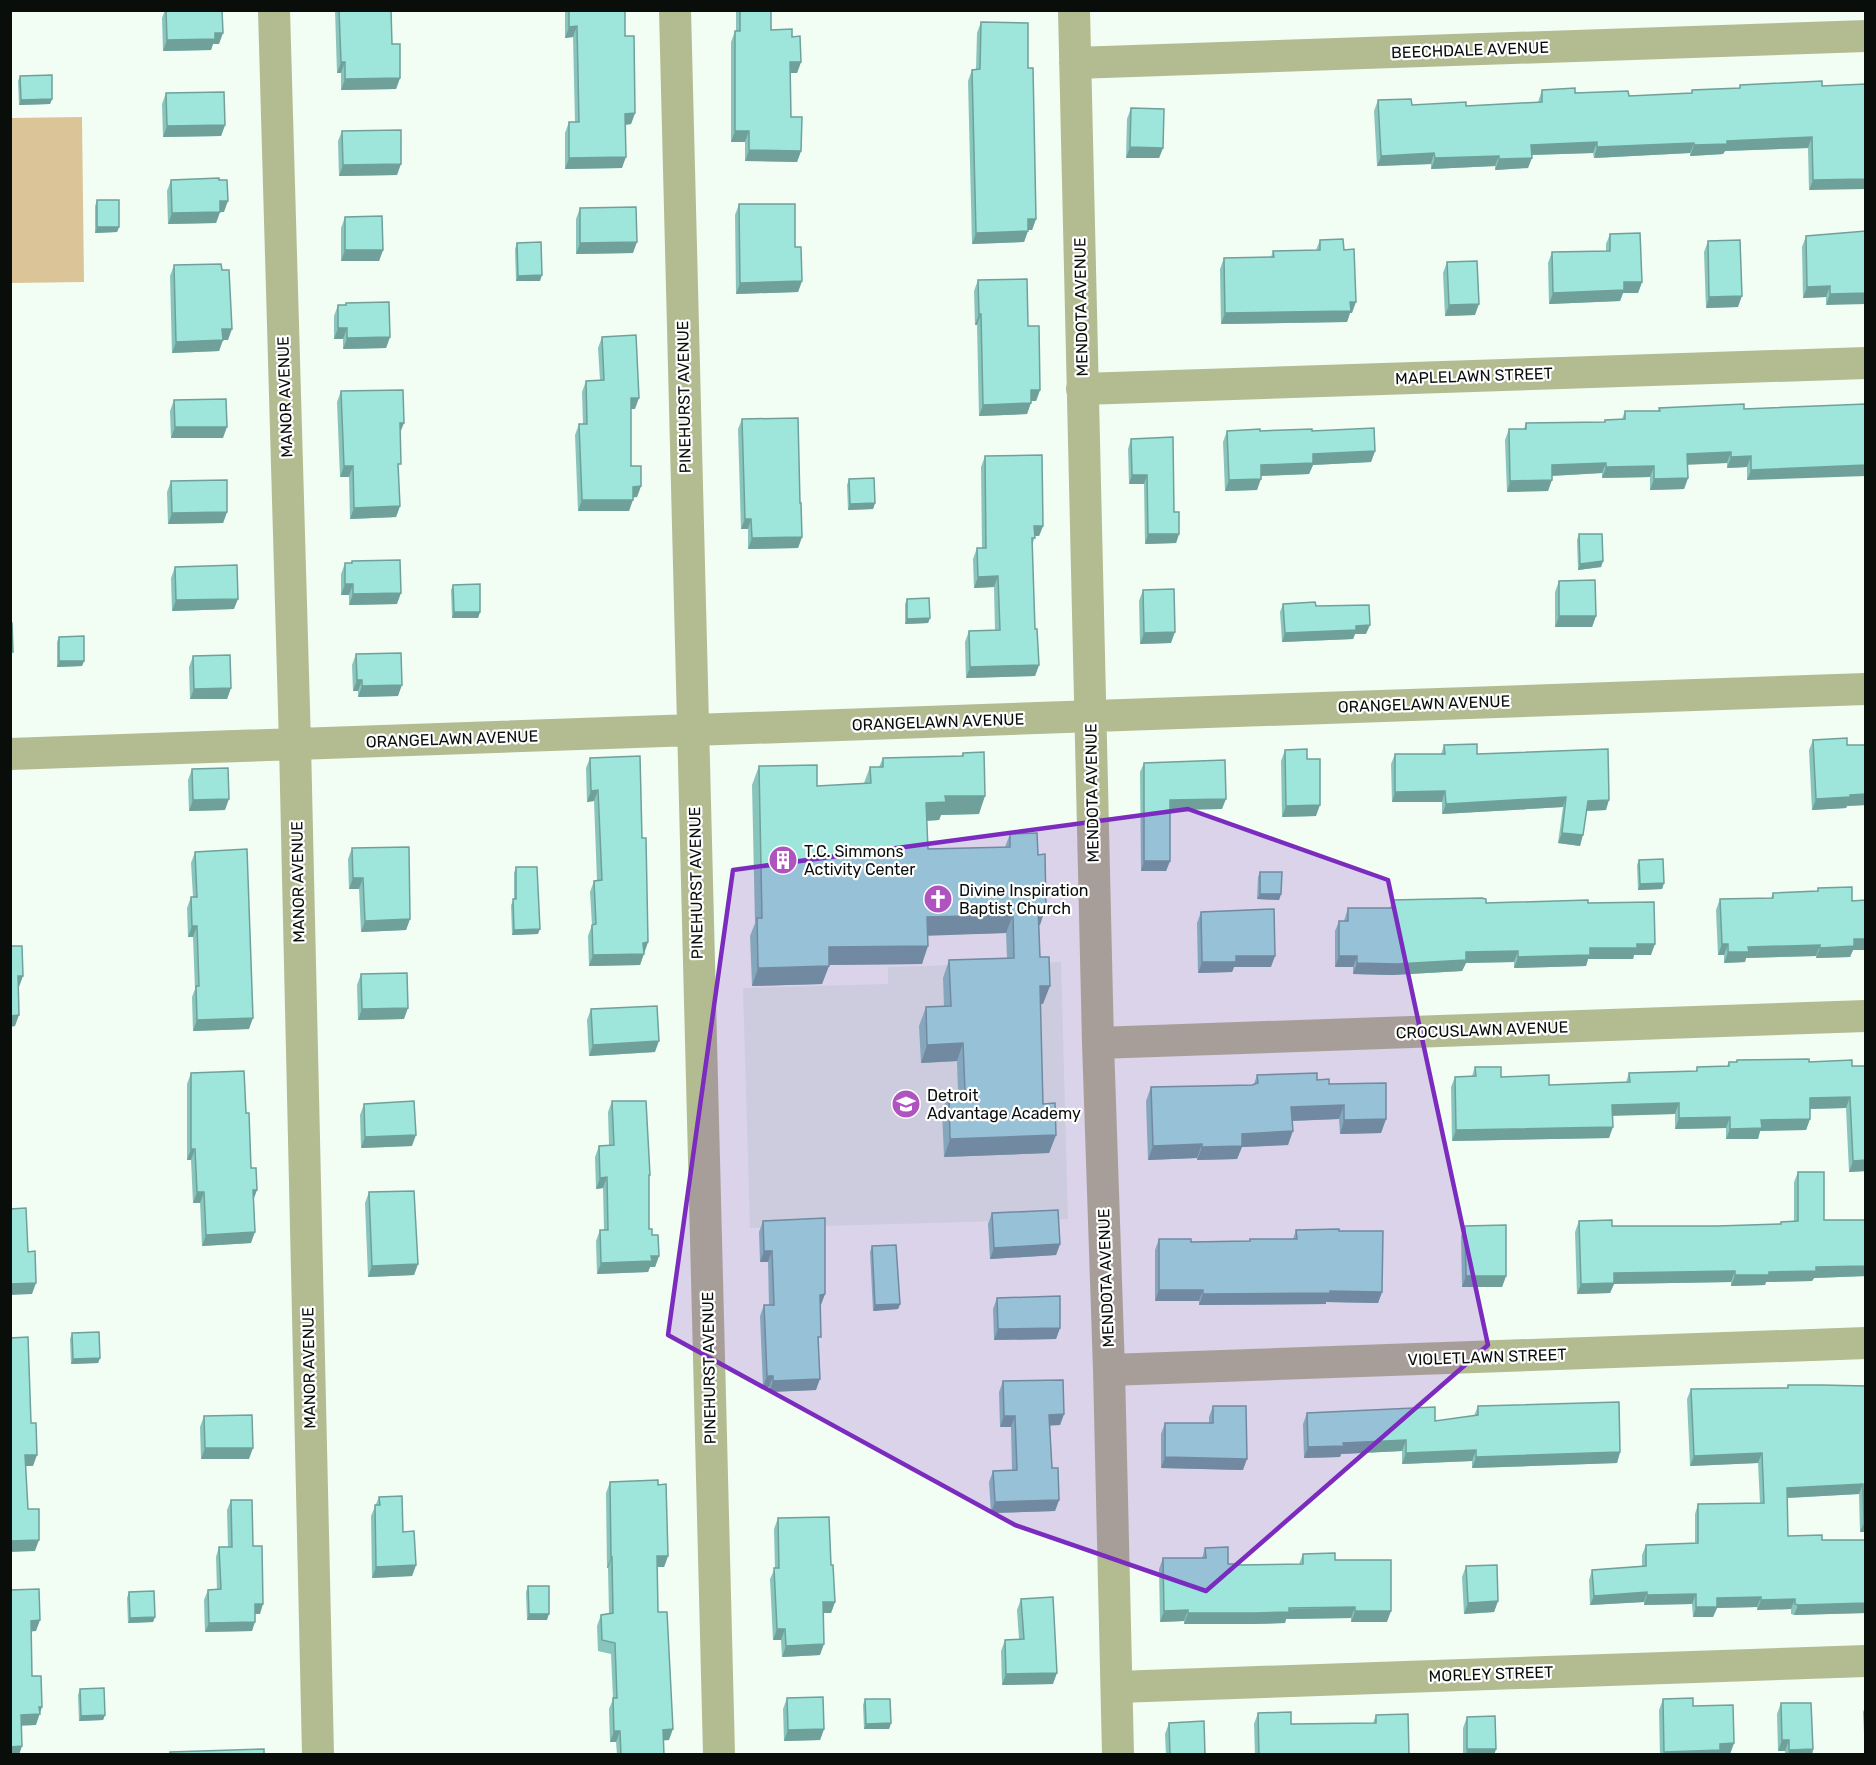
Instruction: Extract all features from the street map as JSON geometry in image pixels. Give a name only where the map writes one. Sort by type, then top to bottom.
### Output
[{"type":"street","name":"MANOR AVENUE","points":[[274,10],[295,744],[318,1755]]},
{"type":"street","name":"PINEHURST AVENUE","points":[[675,10],[719,1755]]},
{"type":"street","name":"MENDOTA AVENUE","points":[[1074,10],[1098,1043],[1109,1370],[1118,1755]]},
{"type":"street","name":"BEECHDALE AVENUE","points":[[1075,63],[1866,36]]},
{"type":"street","name":"MAPLELAWN STREET","points":[[1083,389],[1866,363]]},
{"type":"street","name":"ORANGELAWN AVENUE","points":[[10,754],[1866,689]]},
{"type":"street","name":"CROCUSLAWN AVENUE","points":[[1098,1043],[1866,1016]]},
{"type":"street","name":"VIOLETLAWN STREET","points":[[1109,1370],[1866,1343]]},
{"type":"street","name":"MORLEY STREET","points":[[1117,1688],[1866,1661]]},
{"type":"highlighted area","points":[[1188,809],[1388,880],[1488,1345],[1206,1591],[1015,1525],[668,1335],[733,870]]},
{"type":"shaded area","points":[[82,117],[84,282],[11,283],[11,118]]},
{"type":"shaded area","name":"Detroit Advantage Academy","points":[[1061,962],[1068,1219],[750,1228],[743,988],[888,984],[888,967]]},
{"type":"building","points":[[166,10],[222,10],[223,33],[215,33],[215,39],[167,40]]},
{"type":"building","points":[[339,10],[391,10],[392,44],[400,44],[400,78],[345,79],[345,62],[341,62]]},
{"type":"building","points":[[569,10],[625,10],[625,36],[634,36],[635,113],[625,114],[626,157],[569,158],[569,122],[579,122],[577,26],[569,27]]},
{"type":"building","points":[[740,10],[771,10],[771,30],[792,29],[792,37],[800,36],[801,62],[790,62],[791,117],[802,117],[801,151],[749,150],[749,131],[735,131],[735,31],[740,31]]},
{"type":"building","points":[[981,22],[1028,23],[1028,68],[1033,68],[1036,219],[1028,219],[1028,231],[976,233],[972,70],[980,69]]},
{"type":"building","points":[[52,75],[52,99],[21,100],[20,76]]},
{"type":"building","points":[[1822,81],[1822,86],[1866,84],[1866,179],[1813,180],[1812,137],[1694,145],[1694,143],[1597,147],[1597,142],[1531,145],[1532,158],[1499,159],[1499,156],[1435,158],[1434,153],[1381,156],[1378,100],[1411,99],[1412,105],[1466,102],[1466,106],[1542,102],[1542,90],[1575,88],[1575,93],[1628,91],[1629,96],[1692,93],[1692,90],[1740,88],[1740,85]]},
{"type":"building","points":[[224,92],[225,125],[167,126],[166,93]]},
{"type":"building","points":[[1131,108],[1164,109],[1163,148],[1130,147]]},
{"type":"building","points":[[401,130],[401,164],[343,165],[342,131]]},
{"type":"building","points":[[219,178],[219,180],[227,180],[228,201],[220,201],[220,212],[172,213],[171,180]]},
{"type":"building","points":[[97,200],[119,200],[119,227],[97,227]]},
{"type":"building","points":[[739,204],[795,204],[795,247],[801,247],[802,281],[740,283]]},
{"type":"building","points":[[636,207],[637,242],[580,243],[580,208]]},
{"type":"building","points":[[382,216],[383,250],[345,250],[345,217]]},
{"type":"building","points":[[1866,231],[1866,293],[1830,294],[1830,286],[1807,287],[1806,236]]},
{"type":"building","points":[[1640,233],[1642,282],[1624,282],[1624,290],[1553,293],[1552,252],[1610,251],[1610,234]]},
{"type":"building","points":[[1343,239],[1344,250],[1354,249],[1356,302],[1350,302],[1351,311],[1225,313],[1224,258],[1274,257],[1273,251],[1320,250],[1320,240]]},
{"type":"building","points":[[1740,240],[1742,296],[1709,297],[1708,241]]},
{"type":"building","points":[[541,242],[542,275],[518,276],[517,243]]},
{"type":"building","points":[[1477,261],[1479,304],[1449,305],[1447,262]]},
{"type":"building","points":[[221,264],[222,270],[229,270],[232,329],[222,329],[223,340],[176,342],[174,265]]},
{"type":"building","points":[[1027,279],[1028,326],[1039,326],[1040,390],[1031,390],[1031,403],[983,405],[978,280]]},
{"type":"building","points":[[389,302],[390,337],[347,338],[347,328],[338,328],[338,305]]},
{"type":"building","points":[[636,335],[639,398],[631,398],[631,466],[641,466],[641,486],[633,487],[633,500],[582,500],[579,424],[587,424],[586,381],[604,380],[602,337]]},
{"type":"building","points":[[403,390],[404,423],[400,423],[401,464],[398,464],[400,506],[354,508],[353,466],[344,466],[341,391]]},
{"type":"building","points":[[226,399],[227,427],[175,427],[174,400]]},
{"type":"building","points":[[1744,404],[1744,409],[1866,404],[1866,465],[1751,470],[1751,456],[1731,457],[1731,452],[1687,454],[1688,478],[1654,479],[1654,466],[1606,467],[1606,463],[1552,465],[1552,480],[1510,481],[1509,429],[1526,429],[1526,423],[1605,422],[1605,420],[1625,419],[1625,411],[1660,411],[1659,408]]},
{"type":"building","points":[[798,418],[802,537],[752,538],[751,519],[745,519],[742,419]]},
{"type":"building","points":[[1374,428],[1375,451],[1313,454],[1313,463],[1261,465],[1261,479],[1229,480],[1227,431]]},
{"type":"building","points":[[1173,437],[1174,512],[1179,512],[1179,534],[1148,534],[1147,475],[1132,475],[1131,439]]},
{"type":"building","points":[[1042,455],[1043,526],[1034,526],[1035,538],[1032,538],[1035,629],[1037,629],[1039,665],[970,667],[969,631],[1000,630],[998,576],[978,577],[977,548],[986,548],[985,456]]},
{"type":"building","points":[[874,478],[875,503],[850,504],[849,479]]},
{"type":"building","points":[[227,480],[227,512],[172,513],[171,481]]},
{"type":"building","points":[[1579,534],[1602,534],[1603,561],[1580,564]]},
{"type":"building","points":[[400,560],[401,593],[353,594],[353,584],[345,584],[345,563]]},
{"type":"building","points":[[237,565],[238,599],[176,600],[175,567]]},
{"type":"building","points":[[1595,580],[1596,616],[1559,616],[1559,581]]},
{"type":"building","points":[[480,584],[480,612],[454,612],[453,585]]},
{"type":"building","points":[[1174,589],[1175,632],[1144,633],[1143,590]]},
{"type":"building","points":[[929,598],[930,618],[907,619],[907,599]]},
{"type":"building","points":[[1315,602],[1316,606],[1369,605],[1370,625],[1356,626],[1356,630],[1285,633],[1283,604]]},
{"type":"building","points":[[10,623],[12,623],[13,652],[10,652]]},
{"type":"building","points":[[84,636],[84,661],[59,661],[59,637]]},
{"type":"building","points":[[401,653],[402,685],[362,686],[362,680],[357,680],[356,654]]},
{"type":"building","points":[[230,655],[231,688],[194,689],[193,656]]},
{"type":"building","points":[[1847,738],[1847,745],[1866,745],[1866,794],[1816,799],[1813,740]]},
{"type":"building","points":[[1477,744],[1477,754],[1608,749],[1609,800],[1588,801],[1583,835],[1562,833],[1566,797],[1446,804],[1445,791],[1395,792],[1395,754],[1445,754],[1444,745]]},
{"type":"building","points":[[1307,749],[1307,759],[1320,759],[1320,805],[1286,806],[1285,750]]},
{"type":"building","points":[[984,752],[985,796],[945,796],[946,802],[926,803],[928,849],[1010,847],[1010,834],[1037,833],[1038,855],[1045,854],[1046,907],[1038,907],[1040,957],[1049,957],[1050,986],[1040,986],[1043,1104],[1055,1103],[1056,1135],[950,1139],[949,1092],[965,1092],[963,1043],[927,1045],[926,1007],[951,1006],[949,960],[1014,958],[1013,915],[927,917],[928,946],[829,947],[829,966],[758,968],[757,918],[762,918],[759,766],[817,765],[817,786],[871,783],[870,767],[883,767],[883,758],[963,756],[963,753]]},
{"type":"building","points":[[640,756],[642,838],[646,838],[648,942],[643,943],[644,954],[593,955],[592,925],[596,924],[594,881],[602,880],[598,790],[591,791],[590,758]]},
{"type":"building","points":[[1225,760],[1226,799],[1170,800],[1170,861],[1144,861],[1144,763]]},
{"type":"building","points":[[228,768],[229,799],[193,800],[192,769]]},
{"type":"building","points":[[409,847],[410,919],[365,921],[363,878],[353,878],[352,848]]},
{"type":"building","points":[[247,849],[253,1018],[197,1020],[196,986],[199,986],[197,926],[192,926],[191,897],[197,897],[195,852]]},
{"type":"building","points":[[1663,859],[1664,883],[1640,884],[1639,860]]},
{"type":"building","points":[[516,867],[537,867],[540,929],[514,930],[513,899],[516,899]]},
{"type":"building","points":[[1260,872],[1282,872],[1281,894],[1260,894]]},
{"type":"building","points":[[1852,887],[1852,901],[1866,900],[1866,939],[1854,939],[1854,946],[1748,947],[1749,952],[1728,952],[1728,944],[1722,944],[1720,899],[1773,898],[1773,893]]},
{"type":"building","points":[[1486,899],[1486,903],[1588,900],[1588,903],[1654,902],[1655,944],[1637,944],[1637,948],[1590,948],[1590,955],[1518,957],[1518,951],[1466,952],[1466,960],[1396,964],[1357,963],[1357,956],[1339,956],[1339,921],[1348,921],[1348,908],[1393,908],[1393,900]]},
{"type":"building","points":[[1274,909],[1275,956],[1236,956],[1236,962],[1202,962],[1201,912]]},
{"type":"building","points":[[10,946],[22,946],[23,976],[18,976],[19,1015],[10,1016]]},
{"type":"building","points":[[407,973],[408,1008],[362,1009],[361,974]]},
{"type":"building","points":[[657,1006],[659,1041],[593,1045],[591,1009]]},
{"type":"building","points":[[1809,1059],[1809,1062],[1852,1060],[1852,1066],[1866,1066],[1866,1160],[1853,1161],[1850,1097],[1810,1098],[1810,1119],[1761,1120],[1762,1128],[1730,1129],[1730,1117],[1679,1118],[1679,1103],[1612,1105],[1613,1127],[1456,1130],[1455,1077],[1476,1076],[1475,1067],[1501,1067],[1501,1077],[1549,1075],[1549,1085],[1630,1082],[1629,1073],[1697,1071],[1697,1067],[1729,1066],[1729,1062],[1737,1062],[1737,1060]]},
{"type":"building","points":[[244,1071],[246,1113],[249,1113],[251,1168],[256,1168],[257,1190],[253,1190],[255,1232],[206,1235],[204,1192],[197,1192],[195,1149],[191,1149],[191,1073]]},
{"type":"building","points":[[1317,1073],[1317,1080],[1329,1079],[1329,1084],[1386,1083],[1386,1119],[1344,1120],[1344,1105],[1291,1107],[1293,1131],[1242,1134],[1242,1146],[1202,1147],[1202,1144],[1153,1146],[1151,1087],[1252,1085],[1258,1083],[1257,1075]]},
{"type":"building","points":[[414,1101],[416,1135],[365,1137],[364,1104]]},
{"type":"building","points":[[612,1101],[646,1101],[650,1175],[649,1229],[652,1229],[652,1235],[658,1235],[659,1256],[651,1256],[652,1261],[601,1263],[600,1230],[608,1230],[607,1177],[600,1178],[599,1146],[614,1145]]},
{"type":"building","points":[[1798,1172],[1824,1172],[1824,1220],[1866,1220],[1866,1266],[1816,1267],[1816,1271],[1769,1272],[1769,1275],[1735,1275],[1735,1271],[1614,1273],[1614,1283],[1581,1284],[1579,1221],[1612,1220],[1612,1226],[1717,1226],[1781,1224],[1781,1222],[1798,1221]]},
{"type":"building","points":[[414,1191],[418,1264],[372,1266],[369,1192]]},
{"type":"building","points":[[26,1208],[28,1252],[35,1251],[36,1283],[10,1284],[10,1209]]},
{"type":"building","points":[[1058,1210],[1060,1244],[994,1248],[992,1213]]},
{"type":"building","points":[[825,1218],[825,1294],[820,1295],[821,1337],[818,1337],[820,1379],[773,1381],[773,1376],[767,1376],[764,1305],[774,1305],[772,1251],[764,1251],[763,1221]]},
{"type":"building","points":[[1506,1225],[1506,1276],[1466,1276],[1465,1226]]},
{"type":"building","points":[[1339,1229],[1339,1231],[1383,1231],[1382,1292],[1203,1294],[1203,1290],[1159,1290],[1159,1239],[1191,1239],[1191,1242],[1297,1239],[1296,1230]]},
{"type":"building","points":[[896,1245],[900,1304],[875,1305],[872,1246]]},
{"type":"building","points":[[1060,1296],[1060,1328],[998,1329],[997,1298]]},
{"type":"building","points":[[99,1332],[100,1358],[73,1359],[72,1333]]},
{"type":"building","points":[[28,1337],[31,1423],[36,1423],[37,1455],[25,1455],[28,1509],[39,1509],[39,1540],[10,1541],[10,1338]]},
{"type":"building","points":[[1063,1380],[1064,1414],[1049,1415],[1052,1468],[1058,1468],[1059,1500],[995,1502],[993,1471],[1017,1470],[1015,1416],[1004,1416],[1003,1381]]},
{"type":"building","points":[[1788,1385],[1866,1386],[1866,1522],[1864,1522],[1863,1484],[1787,1488],[1788,1536],[1822,1535],[1822,1540],[1866,1540],[1866,1603],[1798,1605],[1795,1604],[1795,1599],[1717,1598],[1717,1607],[1696,1607],[1696,1594],[1647,1595],[1647,1592],[1594,1596],[1592,1570],[1646,1566],[1646,1545],[1698,1543],[1698,1504],[1764,1503],[1762,1453],[1694,1456],[1691,1389],[1788,1388]]},
{"type":"building","points":[[1619,1402],[1620,1452],[1476,1457],[1476,1450],[1406,1453],[1406,1440],[1308,1447],[1307,1413],[1435,1407],[1435,1421],[1478,1415],[1478,1406]]},
{"type":"building","points":[[1213,1406],[1246,1406],[1247,1459],[1165,1457],[1165,1423],[1213,1423]]},
{"type":"building","points":[[252,1415],[253,1448],[205,1448],[204,1416]]},
{"type":"building","points":[[658,1480],[658,1485],[666,1484],[668,1556],[657,1556],[658,1612],[667,1612],[673,1729],[663,1730],[664,1755],[621,1755],[620,1731],[614,1731],[613,1698],[617,1698],[615,1643],[602,1640],[601,1615],[613,1613],[610,1482]]},
{"type":"building","points":[[402,1496],[403,1532],[414,1531],[416,1565],[376,1567],[375,1505],[380,1505],[379,1497]]},
{"type":"building","points":[[231,1500],[252,1500],[253,1546],[262,1546],[263,1604],[255,1604],[255,1622],[209,1623],[208,1590],[221,1589],[219,1547],[232,1547]]},
{"type":"building","points":[[829,1517],[835,1602],[823,1602],[824,1644],[786,1646],[785,1629],[777,1629],[774,1568],[779,1568],[778,1518]]},
{"type":"building","points":[[1228,1547],[1228,1564],[1239,1565],[1303,1564],[1303,1554],[1335,1553],[1335,1560],[1391,1560],[1391,1611],[1355,1611],[1355,1607],[1289,1608],[1289,1612],[1256,1613],[1164,1611],[1163,1558],[1206,1558],[1205,1548]]},
{"type":"building","points":[[1497,1565],[1498,1601],[1468,1603],[1466,1566]]},
{"type":"building","points":[[528,1586],[549,1586],[549,1614],[529,1614]]},
{"type":"building","points":[[39,1589],[40,1620],[31,1621],[32,1676],[41,1676],[42,1707],[39,1707],[40,1714],[21,1715],[22,1746],[10,1747],[10,1590]]},
{"type":"building","points":[[154,1591],[155,1617],[130,1618],[129,1592]]},
{"type":"building","points":[[1053,1597],[1057,1673],[1006,1674],[1005,1640],[1024,1639],[1021,1599]]},
{"type":"building","points":[[104,1688],[105,1715],[81,1716],[80,1689]]},
{"type":"building","points":[[823,1697],[824,1729],[788,1730],[787,1698]]},
{"type":"building","points":[[1693,1698],[1693,1706],[1733,1705],[1734,1743],[1720,1744],[1720,1750],[1664,1752],[1663,1699]]},
{"type":"building","points":[[865,1699],[890,1699],[891,1723],[866,1724]]},
{"type":"building","points":[[1781,1703],[1811,1703],[1813,1749],[1789,1750],[1789,1740],[1782,1740]]},
{"type":"building","points":[[1291,1712],[1291,1724],[1376,1723],[1376,1715],[1408,1714],[1409,1755],[1259,1755],[1258,1713]]},
{"type":"building","points":[[1495,1716],[1496,1749],[1467,1749],[1467,1717]]},
{"type":"building","points":[[1204,1721],[1205,1755],[1170,1755],[1169,1723]]},
{"type":"building","points":[[264,1749],[264,1755],[170,1755],[170,1752]]},
{"type":"place","name":"T.C. Simmons Activity Center","points":[[783,860]]},
{"type":"place","name":"Divine Inspiration Baptist Church","points":[[938,899]]},
{"type":"place","name":"Detroit Advantage Academy","points":[[906,1104]]}]
